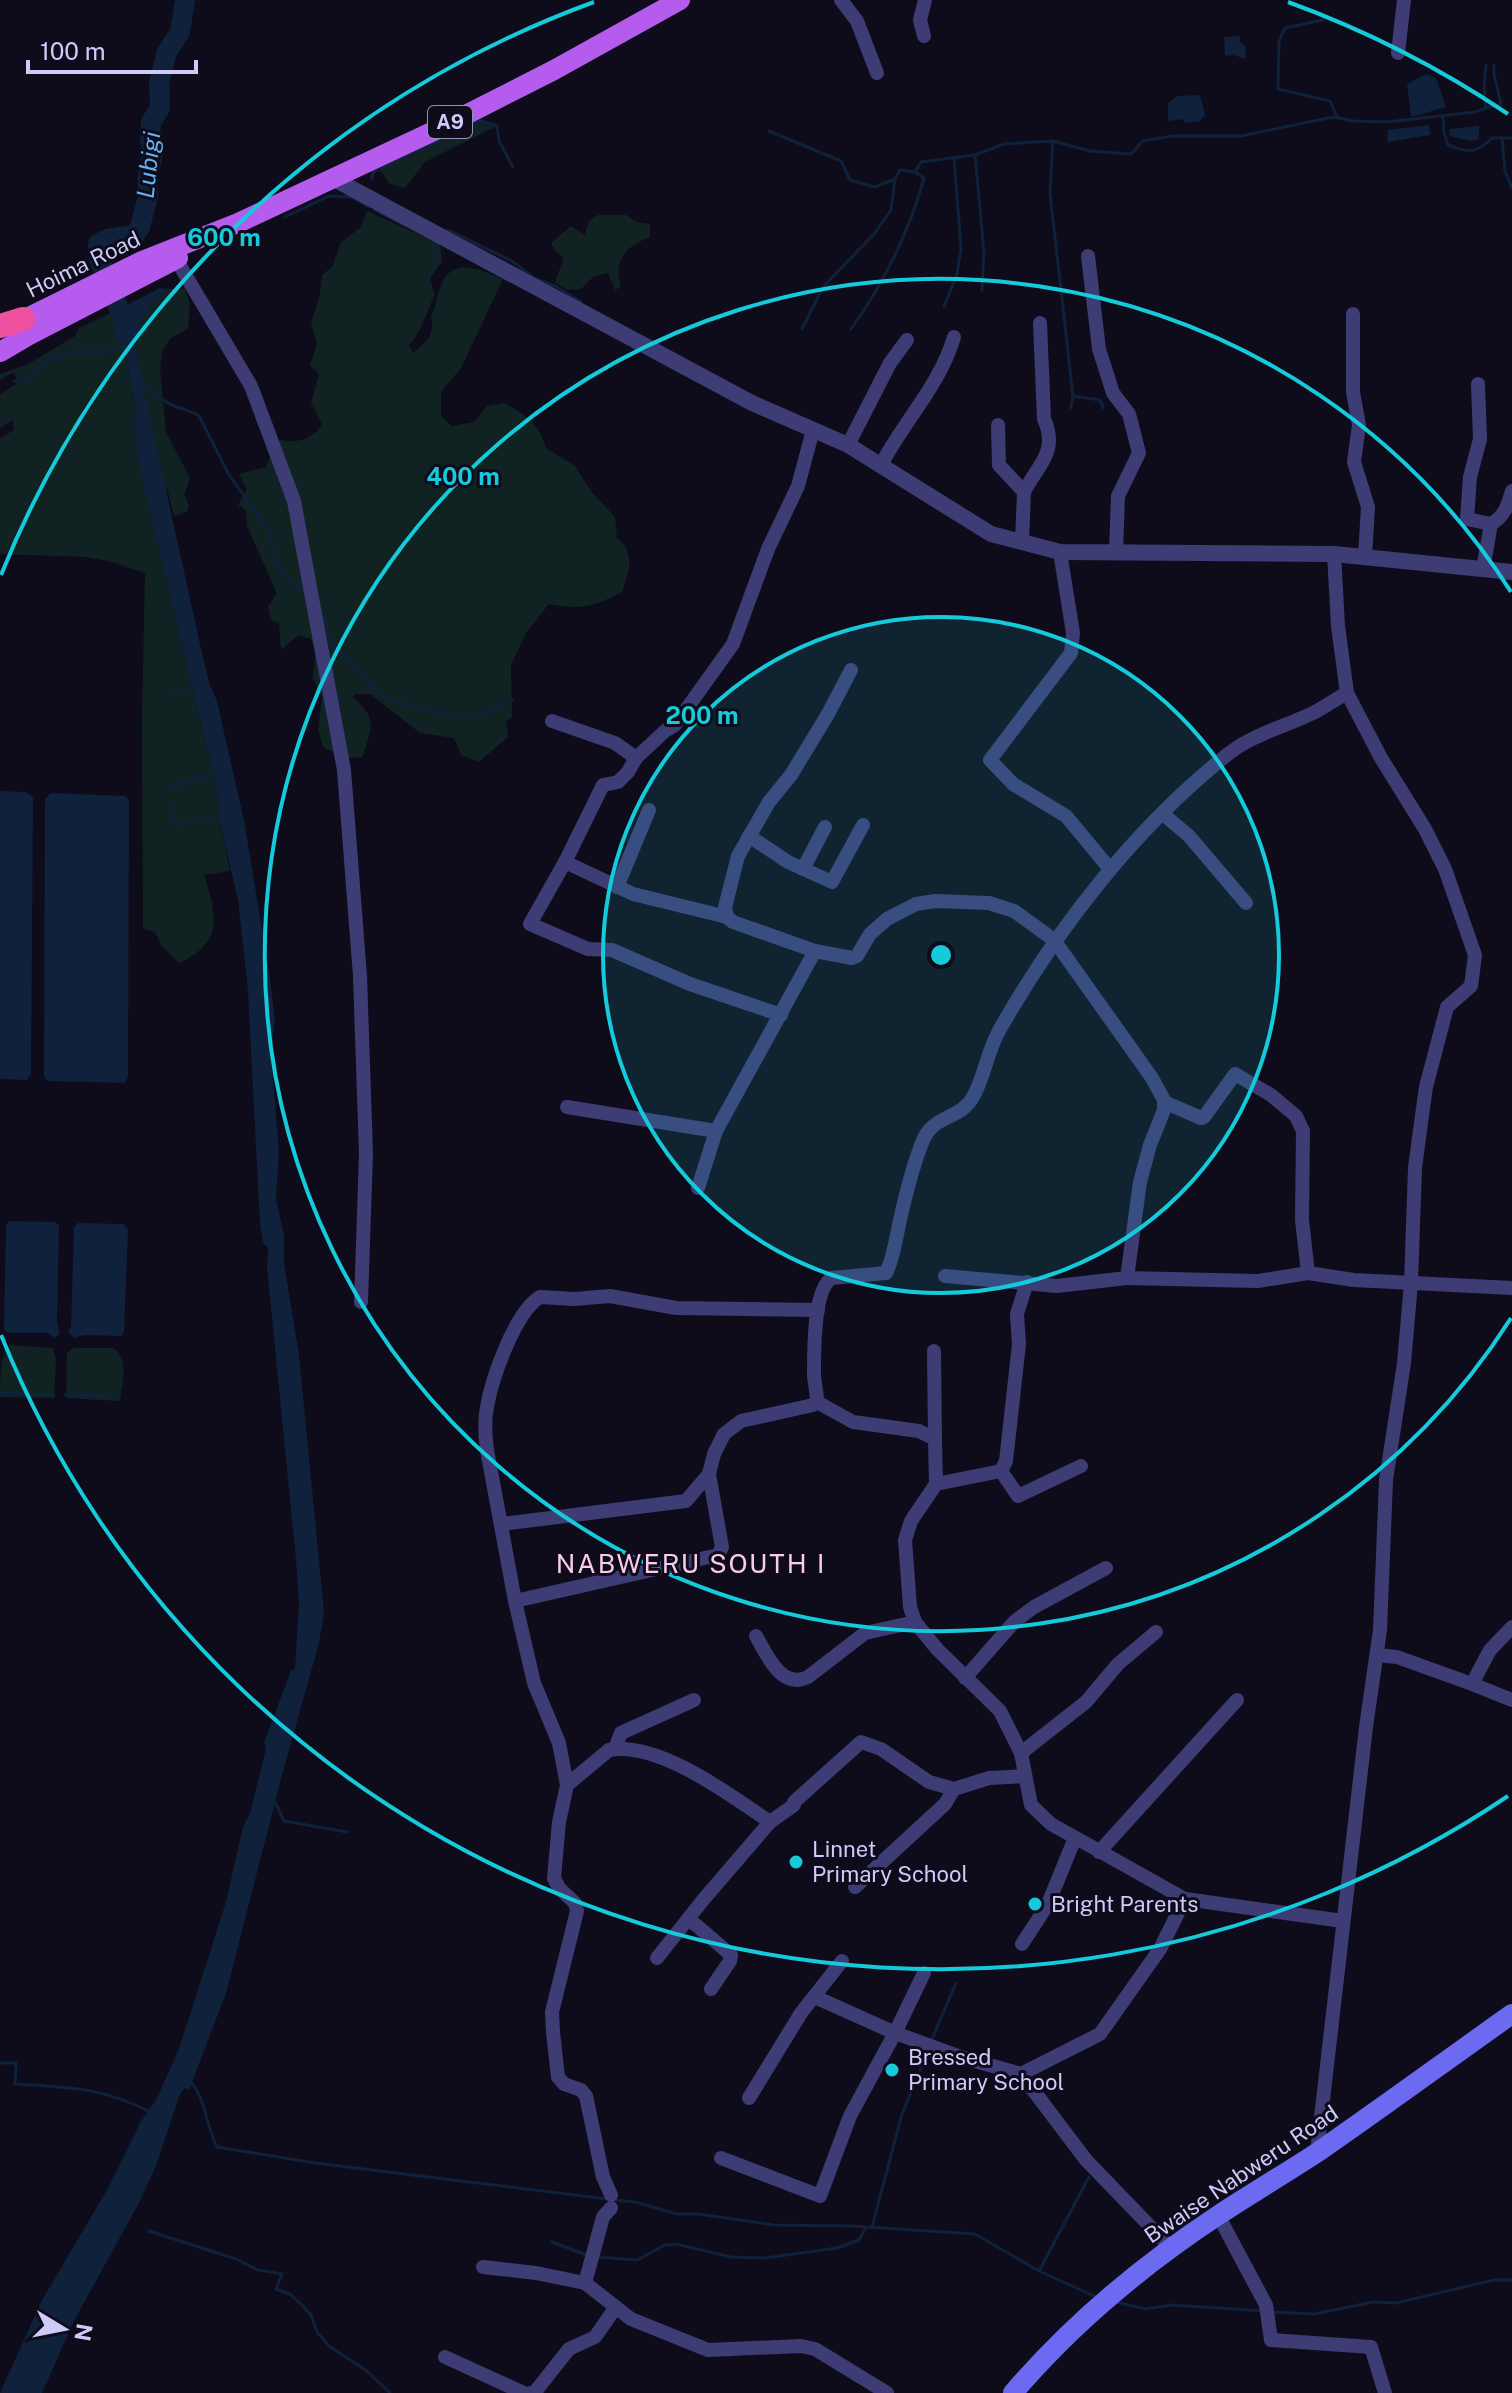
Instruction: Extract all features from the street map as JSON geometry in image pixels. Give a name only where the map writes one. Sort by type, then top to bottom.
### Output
[{"type":"main road","name":"A9","points":[[214,233],[334,179],[554,70],[675,1]]},
{"type":"main road","name":"Hoima Road","points":[[13,328],[73,312],[176,259],[214,233]]},
{"type":"main road","name":"Hoima Road","points":[[13,328],[142,261],[214,233]]},
{"type":"main road","name":"A9","points":[[0,352],[13,328]]},
{"type":"main road","name":"Bwaise Nabweru Road","points":[[1013,2393],[1047,2353],[1171,2248],[1317,2152],[1512,2014]]},
{"type":"street","points":[[841,0],[857,21],[877,73]]},
{"type":"street","points":[[924,36],[920,20],[925,0]]},
{"type":"street","points":[[1398,53],[1404,0]]},
{"type":"street","points":[[334,179],[752,403],[848,445],[991,534],[1060,552],[1334,554],[1512,572]]},
{"type":"street","points":[[1088,256],[1099,349],[1113,393],[1129,414],[1139,453],[1118,496],[1116,551]]},
{"type":"street","points":[[176,259],[251,386],[294,501],[344,770],[360,976],[366,1139],[361,1302]]},
{"type":"street","points":[[1353,314],[1353,392],[1359,425],[1354,462],[1368,507],[1365,557]]},
{"type":"street","points":[[1022,542],[1024,492],[1044,463],[1049,446],[1044,419],[1040,323]]},
{"type":"street","points":[[881,465],[898,434],[929,392],[954,337]]},
{"type":"street","points":[[848,445],[890,363],[907,340]]},
{"type":"street","points":[[1478,384],[1480,439],[1470,477],[1467,519],[1491,524],[1500,519],[1508,507],[1512,491]]},
{"type":"street","points":[[998,425],[999,465],[1024,492]]},
{"type":"street","points":[[781,1015],[690,984],[612,950],[588,949],[530,924],[603,785],[618,782],[636,758],[675,725],[733,644],[768,549],[798,486],[813,430]]},
{"type":"street","points":[[1483,569],[1491,524]]},
{"type":"street","points":[[1060,552],[1073,633],[1071,653],[990,760],[1013,784],[1066,816],[1110,869]]},
{"type":"street","points":[[1317,2152],[1377,1655],[1386,1480],[1404,1363],[1411,1283],[1415,1168],[1426,1087],[1447,1007],[1471,986],[1475,955],[1445,869],[1347,693],[1338,626],[1334,554]]},
{"type":"street","points":[[727,917],[725,907],[738,856],[769,802],[798,763],[851,670]]},
{"type":"street","points":[[817,1402],[814,1377],[818,1310],[824,1282],[832,1278],[886,1273],[905,1197],[925,1138],[941,1119],[966,1108],[976,1093],[986,1058],[998,1032],[1054,940],[1110,869],[1163,814],[1230,753],[1318,711],[1347,693]]},
{"type":"street","points":[[552,721],[615,743],[636,758]]},
{"type":"street","points":[[617,887],[649,810]]},
{"type":"street","points":[[1163,814],[1189,836],[1246,903]]},
{"type":"street","points":[[749,836],[803,869],[832,882],[863,825]]},
{"type":"street","points":[[803,869],[825,827]]},
{"type":"street","points":[[565,862],[633,894],[727,917],[733,922],[815,951],[852,958],[857,956],[870,934],[887,919],[916,904],[935,901],[989,903],[1014,911],[1054,940],[1152,1078],[1164,1102],[1140,1182],[1127,1278]]},
{"type":"street","points":[[698,1188],[716,1131],[815,951]]},
{"type":"street","points":[[1164,1102],[1204,1117],[1235,1074],[1271,1095],[1296,1116],[1303,1131],[1302,1220],[1308,1273]]},
{"type":"street","points":[[567,1107],[716,1131]]},
{"type":"street","points":[[945,1276],[1057,1286],[1127,1278],[1258,1281],[1308,1273],[1354,1280],[1512,1288]]},
{"type":"street","points":[[1001,1471],[1006,1461],[1019,1344],[1017,1314],[1027,1282]]},
{"type":"street","points":[[585,2283],[603,2217],[611,2201],[586,2096],[581,2090],[564,2084],[558,2077],[556,2063],[552,2012],[577,1911],[575,1903],[559,1888],[554,1878],[559,1822],[567,1785],[559,1743],[534,1683],[515,1601],[487,1450],[484,1426],[487,1405],[506,1347],[525,1312],[536,1299],[548,1296],[574,1299],[592,1295],[676,1308],[818,1310]]},
{"type":"street","points":[[934,1351],[936,1484],[911,1521],[905,1540],[910,1607],[915,1622],[965,1678],[1000,1711],[1021,1753],[1031,1805],[1051,1824],[1185,1899],[1343,1921]]},
{"type":"street","points":[[817,1402],[853,1422],[919,1431],[935,1439]]},
{"type":"street","points":[[515,1601],[718,1555],[722,1547],[709,1474],[724,1434],[735,1423],[817,1402]]},
{"type":"street","points":[[1001,1471],[1018,1496],[1081,1466]]},
{"type":"street","points":[[936,1484],[1001,1471]]},
{"type":"street","points":[[502,1524],[686,1501],[709,1474]]},
{"type":"street","points":[[965,1678],[1014,1622],[1034,1607],[1106,1568]]},
{"type":"street","points":[[756,1636],[774,1668],[797,1680],[808,1677],[865,1633],[915,1622]]},
{"type":"street","points":[[1472,1684],[1490,1650],[1512,1627]]},
{"type":"street","points":[[1021,1753],[1086,1702],[1118,1664],[1156,1632]]},
{"type":"street","points":[[1377,1655],[1397,1657],[1512,1700]]},
{"type":"street","points":[[615,1748],[621,1733],[694,1700]]},
{"type":"street","points":[[1099,1852],[1237,1700]]},
{"type":"street","points":[[657,1958],[770,1822],[794,1805],[861,1742],[881,1749],[929,1782],[954,1789],[989,1778],[1025,1776]]},
{"type":"street","points":[[567,1785],[602,1753],[615,1748],[667,1759],[716,1785],[770,1822]]},
{"type":"street","points":[[855,1887],[945,1804],[954,1789]]},
{"type":"street","points":[[1022,1944],[1048,1904],[1075,1838]]},
{"type":"street","points":[[1021,2074],[1100,2034],[1160,1949],[1185,1899]]},
{"type":"street","points":[[689,1919],[732,1956],[711,1989]]},
{"type":"street","points":[[749,2098],[801,2013],[842,1961]]},
{"type":"street","points":[[721,2158],[820,2196],[850,2116],[924,1973]]},
{"type":"street","points":[[815,1997],[895,2033],[1021,2074],[1086,2160],[1171,2248]]},
{"type":"street","points":[[1218,2215],[1267,2311],[1271,2340],[1371,2347],[1385,2393]]},
{"type":"street","points":[[483,2267],[585,2283],[631,2319],[708,2350],[801,2346],[815,2349],[887,2393]]},
{"type":"street","points":[[530,2393],[535,2392],[569,2349],[595,2337],[616,2307]]},
{"type":"street","points":[[445,2357],[524,2393]]},
{"type":"green space","points":[[480,119],[499,125],[425,162],[405,188],[390,184],[378,167]]},
{"type":"green space","points":[[367,211],[440,244],[442,262],[430,278],[435,295],[421,328],[409,345],[413,353],[429,338],[431,316],[441,285],[453,270],[469,268],[503,279],[461,368],[441,392],[441,416],[452,426],[474,422],[487,406],[504,403],[525,416],[540,432],[546,448],[575,466],[591,491],[615,517],[617,538],[629,556],[629,570],[622,592],[587,606],[549,604],[526,633],[511,665],[512,717],[506,721],[508,737],[479,762],[461,755],[454,738],[420,733],[370,694],[355,694],[353,698],[370,718],[370,732],[362,758],[343,757],[323,747],[318,729],[322,698],[313,678],[315,652],[311,639],[298,635],[281,650],[279,623],[271,620],[268,606],[277,594],[247,526],[246,510],[238,505],[247,489],[239,474],[266,467],[270,457],[266,447],[281,440],[304,439],[322,424],[311,403],[319,374],[310,365],[317,344],[311,322],[319,299],[322,275],[332,267],[341,242],[360,228]]},
{"type":"green space","points":[[598,215],[626,215],[636,222],[650,224],[650,237],[634,245],[624,255],[619,269],[621,287],[615,290],[608,273],[593,277],[581,289],[567,290],[555,282],[564,258],[551,243],[571,226],[585,235],[589,221]]},
{"type":"green space","points":[[166,289],[185,289],[190,303],[188,328],[170,339],[162,352],[160,369],[166,432],[190,478],[184,495],[189,505],[187,512],[174,516],[148,421],[136,355],[140,317]]},
{"type":"green space","points":[[113,312],[116,323],[122,328],[136,414],[134,427],[148,501],[218,795],[230,871],[204,875],[214,915],[210,937],[194,955],[179,963],[162,947],[155,932],[143,929],[145,573],[87,557],[0,554],[0,438],[14,430],[13,420],[0,428],[0,395],[18,382],[14,372],[0,380],[0,374],[28,364],[75,336],[79,328]]},
{"type":"green space","points":[[10,1345],[53,1348],[56,1359],[54,1398],[0,1397],[2,1360]]},
{"type":"green space","points":[[73,1348],[113,1348],[118,1352],[124,1372],[119,1401],[66,1398],[67,1353]]},
{"type":"water","points":[[1240,36],[1246,59],[1225,56],[1224,37]]},
{"type":"water","points":[[1427,74],[1436,78],[1446,107],[1411,117],[1407,84]]},
{"type":"water","points":[[1200,95],[1205,115],[1200,121],[1168,121],[1168,103],[1177,96]]},
{"type":"water","points":[[1429,125],[1430,135],[1387,142],[1388,130]]},
{"type":"water","points":[[1479,126],[1479,139],[1470,141],[1450,136],[1449,129]]},
{"type":"water","points":[[160,288],[166,289],[146,311],[140,324],[136,354],[200,644],[217,701],[244,820],[270,978],[275,1020],[271,1054],[279,1152],[276,1199],[284,1235],[284,1263],[299,1355],[324,1612],[319,1643],[226,1993],[189,2090],[185,2088],[180,2094],[156,2166],[139,2203],[75,2319],[42,2393],[0,2393],[41,2302],[108,2188],[140,2123],[156,2100],[179,2049],[226,1902],[243,1827],[250,1813],[266,1749],[264,1742],[291,1671],[295,1669],[299,1604],[296,1560],[267,1267],[268,1248],[263,1243],[260,1224],[248,991],[238,900],[220,823],[218,795],[138,461],[134,427],[136,414],[122,328],[116,323],[113,312]]},
{"type":"water","points":[[0,791],[26,792],[33,797],[31,1073],[27,1080],[0,1079]]},
{"type":"water","points":[[51,793],[125,796],[129,800],[128,1077],[125,1083],[48,1081],[44,1076],[45,799]]},
{"type":"water","points":[[9,1221],[55,1222],[59,1225],[57,1323],[60,1333],[55,1338],[48,1333],[8,1333],[4,1330],[6,1226]]},
{"type":"water","points":[[78,1223],[124,1224],[128,1230],[124,1332],[121,1336],[84,1335],[74,1338],[68,1332],[71,1326],[74,1227]]},
{"type":"waterway","name":"Lubigi","points":[[126,335],[127,330],[99,259],[98,244],[107,239],[135,235],[140,227],[148,196],[153,154],[151,122],[160,108],[159,83],[167,52],[180,32],[185,0]]},
{"type":"waterway","points":[[1323,20],[1285,28],[1279,41],[1278,89],[1330,101],[1337,117]]},
{"type":"waterway","points":[[769,131],[841,161],[850,180],[875,187],[895,179],[900,170],[915,172],[921,162],[975,155],[1004,144],[1053,141],[1090,151],[1131,154],[1143,141],[1172,136],[1241,136],[1333,117],[1387,122],[1475,112],[1486,108],[1486,65]]},
{"type":"waterway","points":[[1486,108],[1501,104],[1494,65]]},
{"type":"waterway","points":[[1443,117],[1448,145],[1461,150],[1476,149],[1492,138],[1512,138]]},
{"type":"waterway","points":[[372,179],[373,172],[481,121],[497,126],[499,141],[513,167]]},
{"type":"waterway","points":[[1502,138],[1505,171],[1512,188]]},
{"type":"waterway","points":[[1053,141],[1050,193],[1073,396],[1071,408]]},
{"type":"waterway","points":[[975,155],[984,253],[982,290]]},
{"type":"waterway","points":[[944,307],[957,274],[961,248],[954,158]]},
{"type":"waterway","points":[[851,329],[885,275],[903,237],[924,178],[915,172]]},
{"type":"waterway","points":[[802,329],[823,287],[874,234],[891,210],[895,179]]},
{"type":"waterway","points":[[285,217],[329,196],[352,197],[369,207]]},
{"type":"waterway","points":[[375,210],[404,225]]},
{"type":"waterway","points":[[448,230],[512,261],[534,278],[555,286],[581,302]]},
{"type":"waterway","points":[[429,277],[438,258],[435,242]]},
{"type":"waterway","points":[[15,381],[34,375],[45,361],[73,352],[106,352],[124,346]]},
{"type":"waterway","points":[[141,379],[164,400],[199,416],[228,473],[269,532],[282,571],[305,593]]},
{"type":"waterway","points":[[1073,396],[1100,400],[1103,408]]},
{"type":"waterway","points":[[0,422],[4,419]]},
{"type":"waterway","points":[[320,611],[325,617],[329,639],[385,697],[427,710],[463,716],[481,714],[512,700]]},
{"type":"waterway","points":[[171,695],[193,686]]},
{"type":"waterway","points":[[167,788],[213,774]]},
{"type":"waterway","points":[[169,803],[176,825],[220,816]]},
{"type":"waterway","points":[[0,1393],[54,1395]]},
{"type":"waterway","points":[[65,1395],[120,1396]]},
{"type":"waterway","points":[[275,1802],[284,1821],[347,1832]]},
{"type":"waterway","points":[[932,2039],[956,1983]]},
{"type":"waterway","points":[[872,2227],[902,2114],[928,2051]]},
{"type":"waterway","points":[[0,2063],[16,2063],[15,2084],[100,2093],[150,2112]]},
{"type":"waterway","points":[[191,2082],[200,2097],[217,2147],[315,2163],[607,2199]]},
{"type":"waterway","points":[[1039,2271],[1089,2177]]},
{"type":"waterway","points":[[614,2200],[635,2202],[677,2214],[774,2225],[851,2226],[975,2234],[1039,2271],[1096,2297]]},
{"type":"waterway","points":[[597,2257],[637,2260],[665,2245],[676,2244],[731,2257],[765,2258],[837,2248],[859,2240],[866,2228]]},
{"type":"waterway","points":[[149,2231],[236,2259],[258,2270],[282,2274],[276,2289],[290,2294],[303,2306],[311,2315],[317,2332],[329,2346],[367,2371],[390,2393]]},
{"type":"waterway","points":[[552,2242],[589,2256]]},
{"type":"waterway","points":[[1272,2312],[1314,2314],[1373,2302],[1396,2303],[1494,2280],[1512,2280]]},
{"type":"waterway","points":[[1117,2302],[1145,2309],[1172,2305],[1264,2311]]},
{"type":"place","name":"Linnet Primary School","points":[[796,1862]]},
{"type":"place","name":"Bright Parents","points":[[1035,1904]]},
{"type":"place","name":"Bressed Primary School","points":[[892,2070]]},
{"type":"district","name":"NABWERU SOUTH I","points":[[691,1563]]}]
